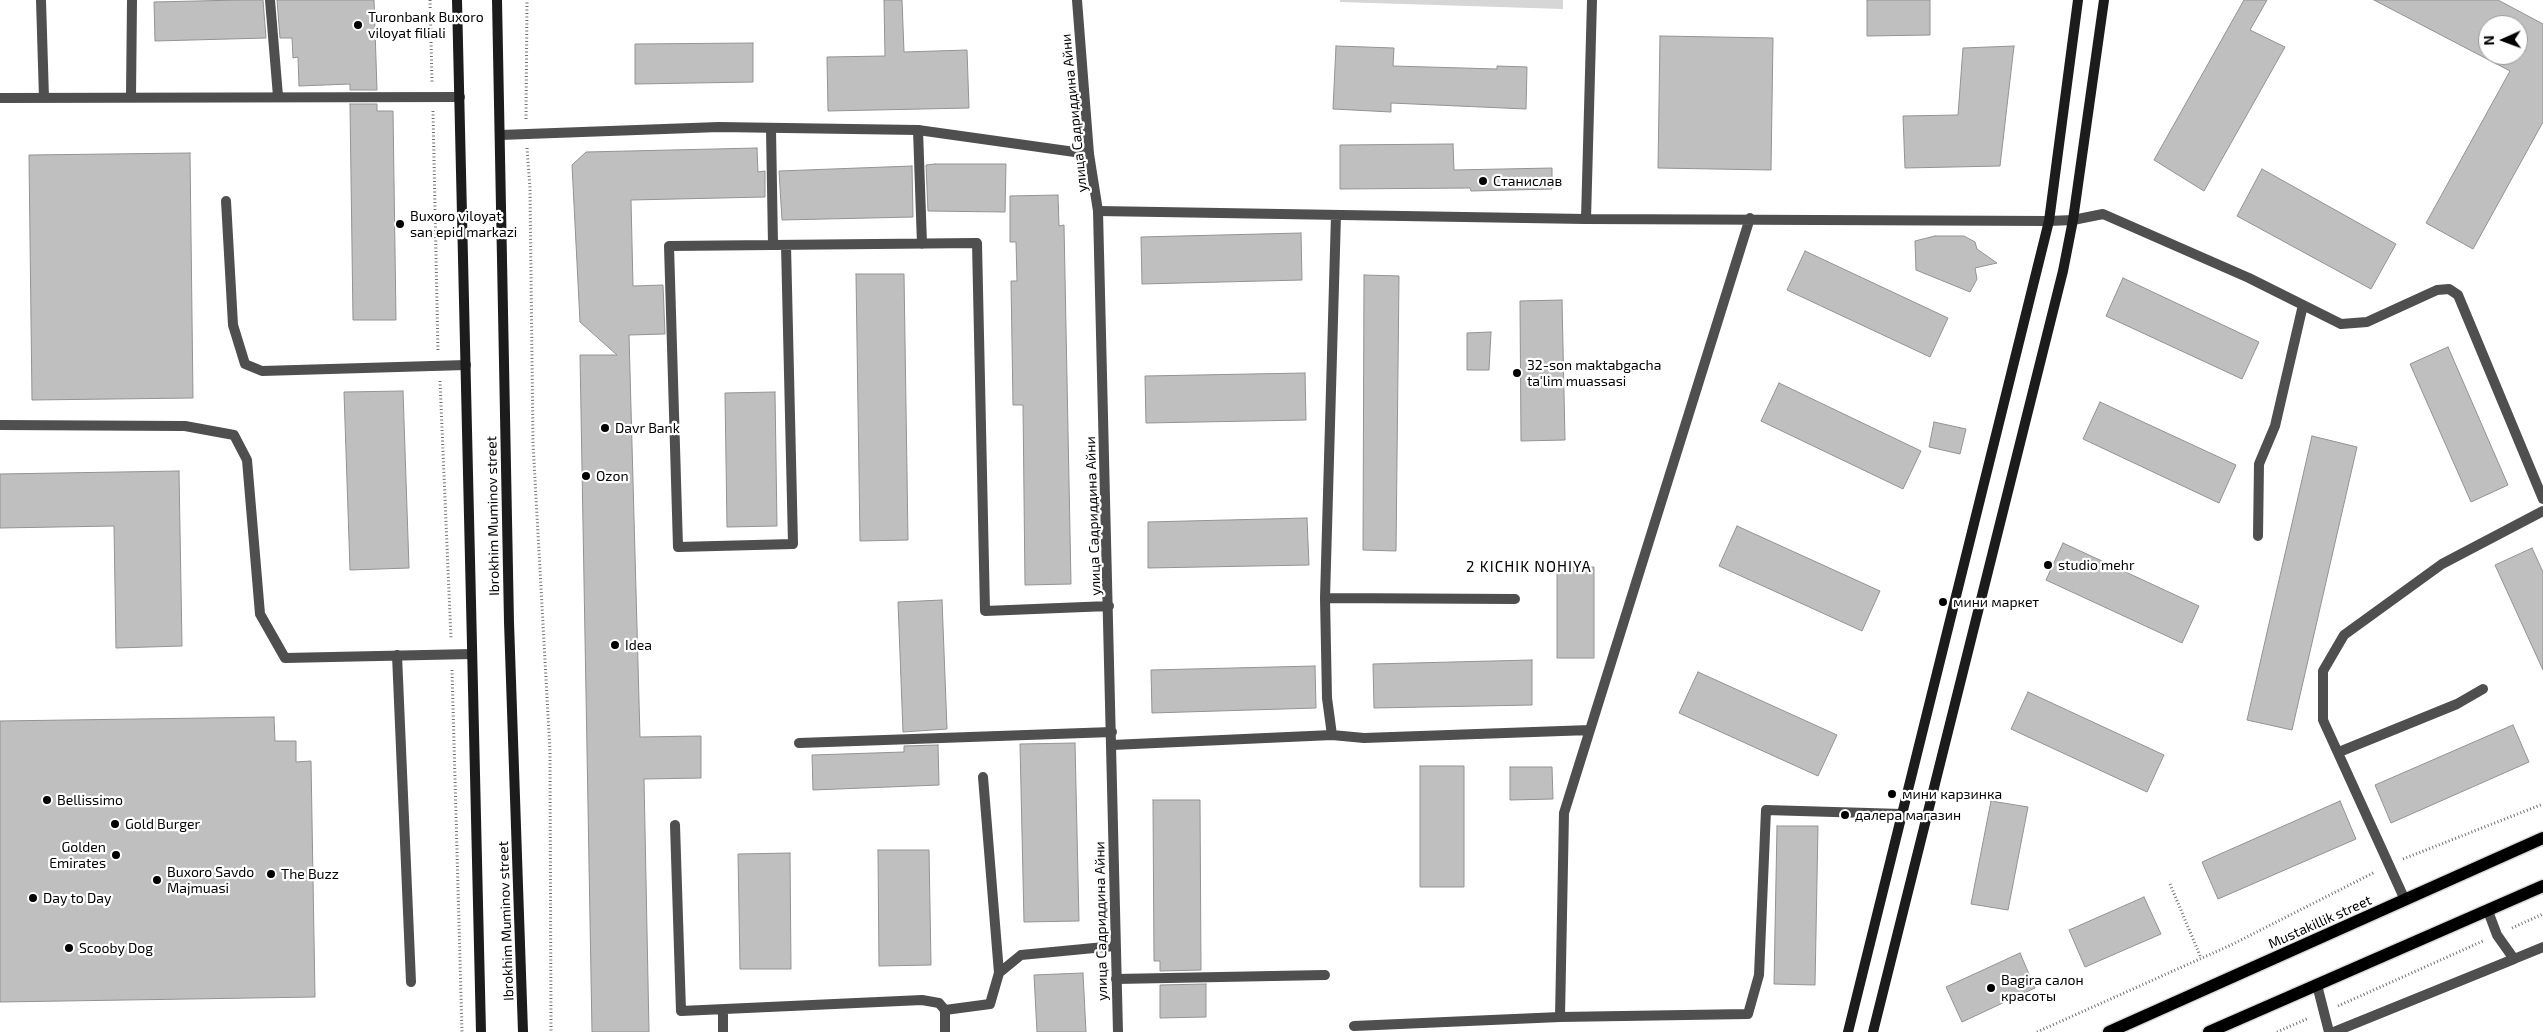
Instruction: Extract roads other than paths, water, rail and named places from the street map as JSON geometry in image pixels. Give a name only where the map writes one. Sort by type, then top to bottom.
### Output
[{"type":"main road","name":"Ibrokhim Muminov street","points":[[457,0],[481,1032]]},
{"type":"main road","name":"Ibrokhim Muminov street","points":[[497,0],[509,622],[523,1032]]},
{"type":"main road","points":[[1848,1032],[2049,221],[2078,0]]},
{"type":"main road","points":[[1873,1032],[2063,271],[2073,220],[2104,0]]},
{"type":"main road","name":"Mustakillik street","points":[[2109,1032],[2543,838]]},
{"type":"main road","points":[[2209,1032],[2543,886]]},
{"type":"street","points":[[41,0],[44,98]]},
{"type":"street","points":[[131,97],[132,0]]},
{"type":"street","points":[[270,0],[278,96]]},
{"type":"street","name":"улица Садриддина Айни","points":[[1077,0],[1089,154],[1098,211],[1118,1032]]},
{"type":"street","points":[[1586,219],[1592,0]]},
{"type":"street","points":[[0,98],[460,97]]},
{"type":"street","points":[[500,134],[526,135],[719,128],[918,130],[1089,154]]},
{"type":"street","points":[[771,130],[772,245]]},
{"type":"street","points":[[918,130],[922,244]]},
{"type":"street","points":[[226,201],[234,326],[245,364],[262,371],[466,365]]},
{"type":"street","points":[[1098,211],[1586,219],[1750,218],[2049,221],[2073,220],[2103,214],[2304,305],[2341,324],[2367,322],[2437,290],[2449,289],[2458,294],[2543,499]]},
{"type":"street","points":[[1332,735],[1327,698],[1325,598],[1336,215]]},
{"type":"street","points":[[1560,1017],[1564,813],[1750,218]]},
{"type":"street","points":[[786,245],[792,544],[678,546],[669,246],[976,243],[985,611],[1109,606]]},
{"type":"street","points":[[2258,536],[2259,464],[2276,426],[2304,305]]},
{"type":"street","points":[[0,426],[185,426],[234,435],[247,460],[260,614],[285,658],[472,654]]},
{"type":"street","points":[[2405,900],[2323,720],[2323,671],[2344,635],[2442,564],[2543,511]]},
{"type":"street","points":[[1325,598],[1515,599]]},
{"type":"street","points":[[397,655],[410,982]]},
{"type":"street","points":[[2339,752],[2457,704],[2483,690]]},
{"type":"street","points":[[1112,745],[1332,735],[1364,738],[1590,730]]},
{"type":"street","points":[[799,743],[1112,732]]},
{"type":"street","points":[[944,1010],[990,1004],[999,973],[983,777]]},
{"type":"street","points":[[1354,1026],[1560,1017],[1748,1014],[1759,974],[1766,810],[1902,814]]},
{"type":"street","points":[[675,825],[681,1011],[922,1000],[939,1003],[944,1010],[945,1032]]},
{"type":"street","points":[[2488,910],[2497,935],[2514,959]]},
{"type":"street","points":[[999,973],[1021,955],[1115,946]]},
{"type":"street","points":[[2334,1032],[2543,947]]},
{"type":"street","points":[[1116,979],[1325,975]]},
{"type":"street","points":[[2317,985],[2325,1011],[2328,1032]]},
{"type":"street","points":[[723,1010],[723,1032]]},
{"type":"place","name":"Turonbank Buxoro viloyat filiali","points":[[358,25]]},
{"type":"place","name":"Станислав","points":[[1483,181]]},
{"type":"place","name":"Buxoro viloyat san epid markazi","points":[[400,224]]},
{"type":"place","name":"32-son maktabgacha ta'lim muassasi","points":[[1517,373]]},
{"type":"place","name":"Davr Bank","points":[[605,428]]},
{"type":"place","name":"Ozon","points":[[586,476]]},
{"type":"place","name":"studio mehr","points":[[2048,565]]},
{"type":"place","name":"мини маркет","points":[[1943,602]]},
{"type":"place","name":"Idea","points":[[615,645]]},
{"type":"place","name":"мини карзинка","points":[[1892,794]]},
{"type":"place","name":"Bellissimo","points":[[47,800]]},
{"type":"place","name":"далера магазин","points":[[1845,815]]},
{"type":"place","name":"Gold Burger","points":[[115,824]]},
{"type":"place","name":"Golden Emirates","points":[[116,855]]},
{"type":"place","name":"The Buzz","points":[[271,874]]},
{"type":"place","name":"Buxoro Savdo Majmuasi","points":[[157,880]]},
{"type":"place","name":"Day to Day","points":[[33,898]]},
{"type":"place","name":"Scooby Dog","points":[[69,948]]},
{"type":"place","name":"Bagira салон красоты","points":[[1991,988]]},
{"type":"district","name":"2 KICHIK NOHIYA","points":[[1529,567]]}]
